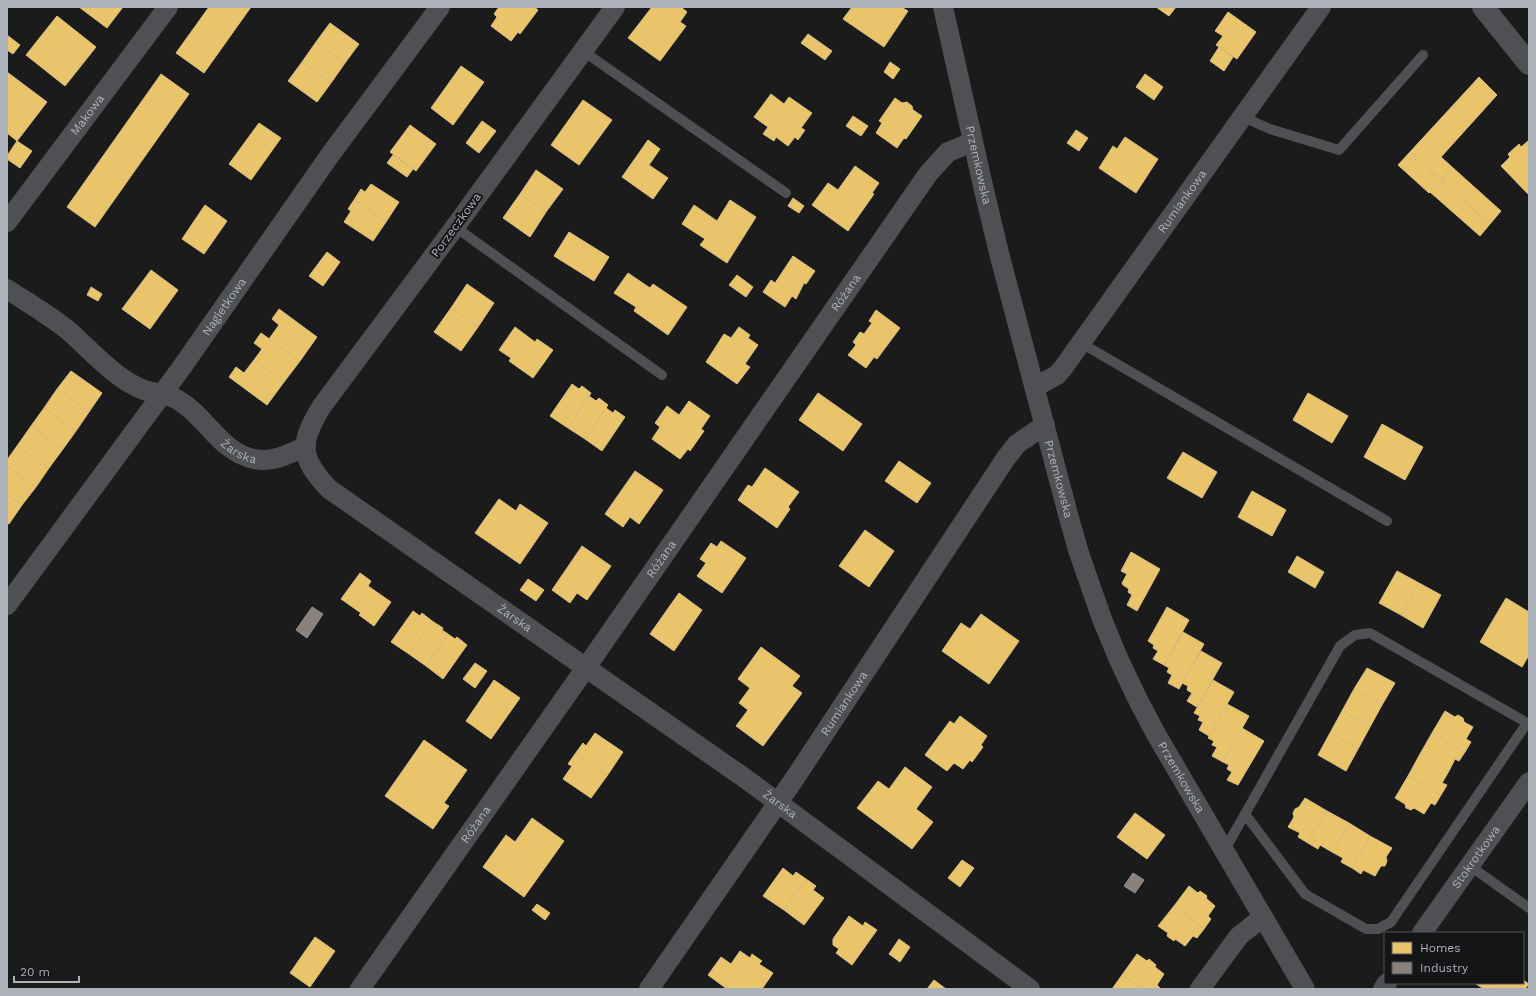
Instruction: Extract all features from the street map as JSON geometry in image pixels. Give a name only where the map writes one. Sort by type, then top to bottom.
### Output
[{"type":"street","name":"Makowa","points":[[7,222],[168,7]]},
{"type":"street","name":"Nagietkowa","points":[[7,605],[163,393],[330,155],[440,7]]},
{"type":"street","name":"Porzeczkowa","points":[[306,446],[308,432],[312,422],[322,406],[455,227],[615,7]]},
{"type":"street","name":"Przemkowska","points":[[943,7],[1000,257],[1079,553],[1102,619],[1119,660],[1156,734],[1305,989]]},
{"type":"street","name":"Rumiankowa","points":[[1035,387],[1057,375],[1063,368],[1321,7]]},
{"type":"street","points":[[1483,7],[1529,64]]},
{"type":"street","name":"Różana","points":[[360,989],[585,669],[928,174],[948,152],[973,142]]},
{"type":"street","name":"Żarska","points":[[7,289],[68,331],[122,379],[144,390],[163,393],[179,400],[222,442],[239,454],[254,459],[271,460],[288,455],[306,446],[308,461],[314,474],[328,489],[778,803],[1030,989]]},
{"type":"street","name":"Rumiankowa","points":[[649,989],[778,803],[1006,458],[1017,444],[1045,425]]},
{"type":"street","name":"Stokrotkowa","points":[[1423,932],[1529,782]]},
{"type":"street","points":[[1200,989],[1240,936],[1263,916]]},
{"type":"lane","points":[[583,51],[786,193]]},
{"type":"lane","points":[[1243,117],[1270,128],[1339,150],[1423,55]]},
{"type":"lane","points":[[455,227],[662,375]]},
{"type":"lane","points":[[1081,343],[1387,521]]},
{"type":"lane","points":[[1224,851],[1340,646],[1355,635],[1370,633],[1528,724],[1391,922],[1378,928],[1366,928],[1305,894],[1245,814]]},
{"type":"lane","points":[[1470,866],[1529,908]]},
{"type":"building: Homes","points":[[79,7],[123,7],[107,28]]},
{"type":"building: Homes","points":[[209,7],[251,7],[204,73],[176,53]]},
{"type":"building: Homes","points":[[499,7],[534,7],[538,10],[520,34],[518,32],[511,41],[491,26],[497,17],[494,14]]},
{"type":"building: Homes","points":[[652,7],[681,7],[687,12],[680,22],[686,26],[660,61],[628,38]]},
{"type":"building: Homes","points":[[852,7],[901,7],[908,11],[884,47],[843,19]]},
{"type":"building: Homes","points":[[1156,7],[1176,7],[1169,16]]},
{"type":"building: Homes","points":[[1228,12],[1256,32],[1237,59],[1216,45],[1223,36],[1215,31]]},
{"type":"building: Homes","points":[[57,16],[96,47],[65,86],[26,55]]},
{"type":"building: Homes","points":[[330,23],[359,44],[345,63],[316,42]]},
{"type":"building: Homes","points":[[808,34],[832,51],[825,60],[801,43]]},
{"type":"building: Homes","points":[[7,35],[20,45],[13,54],[7,50]]},
{"type":"building: Homes","points":[[316,42],[345,63],[331,83],[302,62]]},
{"type":"building: Homes","points":[[1219,47],[1233,57],[1224,71],[1210,61]]},
{"type":"building: Homes","points":[[302,62],[331,83],[317,102],[288,81]]},
{"type":"building: Homes","points":[[890,62],[900,69],[893,79],[884,72]]},
{"type":"building: Homes","points":[[461,66],[484,82],[453,125],[431,108]]},
{"type":"building: Homes","points":[[7,72],[47,102],[17,141],[7,133]]},
{"type":"building: Homes","points":[[161,74],[189,94],[95,227],[67,207]]},
{"type":"building: Homes","points":[[1145,74],[1163,87],[1154,100],[1136,87]]},
{"type":"building: Homes","points":[[1479,77],[1497,95],[1441,157],[1452,167],[1441,181],[1410,152]]},
{"type":"building: Homes","points":[[771,94],[784,104],[789,97],[812,113],[801,128],[805,130],[798,140],[795,137],[788,146],[776,137],[774,141],[763,134],[768,127],[754,117]]},
{"type":"building: Homes","points":[[895,98],[902,103],[907,102],[912,106],[913,110],[922,116],[906,139],[904,138],[897,148],[876,133],[882,123],[879,121]]},
{"type":"building: Homes","points":[[583,100],[612,120],[579,165],[551,145]]},
{"type":"building: Homes","points":[[853,116],[868,126],[861,136],[846,126]]},
{"type":"building: Homes","points":[[482,121],[496,131],[479,153],[466,143]]},
{"type":"building: Homes","points":[[259,123],[281,138],[251,180],[229,164]]},
{"type":"building: Homes","points":[[410,125],[436,144],[416,171],[390,152]]},
{"type":"building: Homes","points":[[1076,130],[1088,138],[1079,151],[1067,143]]},
{"type":"building: Homes","points":[[1125,137],[1158,159],[1136,193],[1099,168],[1113,146],[1117,149]]},
{"type":"building: Homes","points":[[648,140],[660,149],[649,165],[668,178],[653,199],[622,177]]},
{"type":"building: Homes","points":[[1529,140],[1528,194],[1501,166],[1510,157],[1508,154],[1519,144],[1521,147]]},
{"type":"building: Homes","points":[[17,141],[32,151],[20,168],[7,159],[7,156]]},
{"type":"building: Homes","points":[[1410,152],[1441,181],[1429,193],[1398,165]]},
{"type":"building: Homes","points":[[393,155],[413,169],[407,177],[387,163]]},
{"type":"building: Homes","points":[[855,166],[879,183],[872,193],[874,194],[848,231],[812,205],[828,183],[838,190]]},
{"type":"building: Homes","points":[[1452,167],[1501,211],[1490,224],[1441,181]]},
{"type":"building: Homes","points":[[536,170],[563,189],[546,212],[520,194]]},
{"type":"building: Homes","points":[[1441,181],[1490,224],[1480,236],[1430,192]]},
{"type":"building: Homes","points":[[371,184],[399,202],[386,222],[354,200],[361,189],[365,192]]},
{"type":"building: Homes","points":[[520,194],[546,212],[530,237],[503,218]]},
{"type":"building: Homes","points":[[793,198],[804,206],[799,213],[788,206]]},
{"type":"building: Homes","points":[[354,200],[386,222],[373,241],[344,222],[351,211],[348,209]]},
{"type":"building: Homes","points":[[730,200],[756,217],[727,263],[700,245],[705,239],[682,224],[694,205],[717,221]]},
{"type":"building: Homes","points":[[205,205],[227,221],[204,254],[182,239]]},
{"type":"building: Homes","points":[[569,232],[609,257],[594,281],[554,256]]},
{"type":"building: Homes","points":[[327,252],[340,262],[323,286],[309,276]]},
{"type":"building: Homes","points":[[793,256],[815,271],[806,284],[804,283],[796,299],[792,296],[785,307],[763,292],[771,280],[775,283]]},
{"type":"building: Homes","points":[[151,270],[178,290],[150,329],[122,309]]},
{"type":"building: Homes","points":[[628,273],[650,288],[653,284],[687,307],[668,335],[634,311],[636,307],[614,293]]},
{"type":"building: Homes","points":[[737,275],[753,287],[746,297],[729,285]]},
{"type":"building: Homes","points":[[467,284],[494,303],[478,327],[451,308]]},
{"type":"building: Homes","points":[[91,287],[102,294],[98,301],[87,295]]},
{"type":"building: Homes","points":[[451,308],[478,327],[461,351],[434,332]]},
{"type":"building: Homes","points":[[279,309],[317,337],[300,361],[269,339],[279,325],[272,319]]},
{"type":"building: Homes","points":[[876,310],[900,328],[877,359],[874,357],[866,368],[848,355],[856,345],[853,342],[860,332],[864,334],[872,323],[869,321]]},
{"type":"building: Homes","points":[[515,327],[535,342],[537,339],[553,350],[533,378],[509,361],[511,358],[499,350]]},
{"type":"building: Homes","points":[[739,327],[750,335],[748,338],[758,345],[745,364],[750,367],[737,384],[706,362],[724,334],[731,338]]},
{"type":"building: Homes","points":[[261,333],[300,361],[284,382],[254,360],[262,349],[254,343]]},
{"type":"building: Homes","points":[[254,360],[284,382],[267,405],[229,377],[236,367],[244,373]]},
{"type":"building: Homes","points":[[71,371],[102,393],[89,412],[57,389]]},
{"type":"building: Homes","points":[[572,384],[579,389],[582,386],[591,393],[568,428],[550,416]]},
{"type":"building: Homes","points":[[57,389],[89,412],[76,431],[44,408]]},
{"type":"building: Homes","points":[[818,393],[862,424],[843,451],[799,420]]},
{"type":"building: Homes","points":[[1308,393],[1348,416],[1332,443],[1293,420]]},
{"type":"building: Homes","points":[[589,396],[596,401],[599,398],[608,405],[585,439],[568,428]]},
{"type":"building: Homes","points":[[689,401],[710,416],[701,429],[704,431],[690,451],[688,449],[680,459],[652,439],[660,427],[655,423],[667,406],[679,415]]},
{"type":"building: Homes","points":[[44,408],[76,431],[63,449],[31,426]]},
{"type":"building: Homes","points":[[606,408],[613,413],[615,410],[625,417],[602,451],[585,439]]},
{"type":"building: Homes","points":[[1382,424],[1423,447],[1405,480],[1364,457]]},
{"type":"building: Homes","points":[[31,426],[63,449],[49,468],[17,446]]},
{"type":"building: Homes","points":[[17,446],[49,468],[36,487],[7,466],[7,460]]},
{"type":"building: Homes","points":[[1183,452],[1217,472],[1202,498],[1167,478]]},
{"type":"building: Homes","points":[[899,461],[931,483],[917,503],[885,481]]},
{"type":"building: Homes","points":[[7,466],[36,487],[22,505],[7,495]]},
{"type":"building: Homes","points":[[765,468],[799,492],[788,507],[790,509],[777,528],[738,500],[748,485],[752,487]]},
{"type":"building: Homes","points":[[635,471],[663,490],[639,524],[630,517],[623,527],[605,514]]},
{"type":"building: Homes","points":[[1252,491],[1286,510],[1272,536],[1238,517]]},
{"type":"building: Homes","points":[[7,495],[22,505],[9,524],[7,523]]},
{"type":"building: Homes","points":[[499,499],[516,511],[520,504],[548,523],[520,564],[475,533]]},
{"type":"building: Homes","points":[[865,530],[894,551],[869,587],[839,566]]},
{"type":"building: Homes","points":[[721,541],[746,558],[722,593],[697,576],[706,563],[700,559],[711,543],[717,547]]},
{"type":"building: Homes","points":[[582,546],[611,566],[587,600],[577,593],[570,603],[552,590]]},
{"type":"building: Homes","points":[[1131,552],[1160,569],[1137,611],[1127,605],[1132,595],[1128,592],[1129,589],[1122,583],[1127,574],[1121,571]]},
{"type":"building: Homes","points":[[1297,556],[1324,572],[1315,588],[1288,572]]},
{"type":"building: Homes","points":[[1397,571],[1419,583],[1401,615],[1379,603]]},
{"type":"building: Homes","points":[[360,573],[371,581],[368,586],[391,602],[374,626],[359,615],[361,613],[341,599]]},
{"type":"building: Homes","points":[[528,579],[544,590],[536,601],[520,590]]},
{"type":"building: Homes","points":[[1419,583],[1441,595],[1423,628],[1401,615]]},
{"type":"building: Homes","points":[[679,593],[702,610],[674,651],[650,634]]},
{"type":"building: Homes","points":[[1506,598],[1529,612],[1529,655],[1522,667],[1480,642]]},
{"type":"building: Homes","points":[[1167,607],[1189,620],[1164,665],[1153,659],[1158,651],[1153,648],[1154,645],[1148,641]]},
{"type":"building: Homes","points":[[413,611],[420,616],[422,613],[432,621],[409,654],[391,642]]},
{"type":"building: Homes","points":[[981,614],[1019,641],[989,684],[942,651],[961,623],[970,629]]},
{"type":"building: Homes","points":[[432,621],[443,628],[442,630],[448,634],[426,666],[409,654]]},
{"type":"building: Homes","points":[[1183,632],[1204,644],[1179,689],[1168,683],[1172,675],[1167,672],[1169,668],[1164,665]]},
{"type":"building: Homes","points":[[448,634],[455,639],[457,637],[467,645],[443,679],[426,666]]},
{"type":"building: Homes","points":[[761,647],[800,676],[792,686],[802,693],[763,746],[736,726],[748,710],[739,703],[750,688],[738,679]]},
{"type":"building: Homes","points":[[1201,651],[1222,663],[1197,707],[1187,701],[1192,693],[1187,690],[1188,686],[1182,683]]},
{"type":"building: Homes","points":[[475,663],[487,671],[475,688],[463,679]]},
{"type":"building: Homes","points":[[1367,668],[1395,683],[1382,705],[1354,689]]},
{"type":"building: Homes","points":[[494,680],[520,698],[491,739],[466,721]]},
{"type":"building: Homes","points":[[1213,680],[1234,692],[1209,736],[1199,730],[1203,722],[1198,720],[1200,716],[1194,713]]},
{"type":"building: Homes","points":[[1354,689],[1382,705],[1370,727],[1342,711]]},
{"type":"building: Homes","points":[[1227,704],[1249,716],[1223,762],[1212,756],[1217,747],[1212,745],[1214,741],[1208,738]]},
{"type":"building: Homes","points":[[1342,711],[1370,727],[1358,749],[1330,733]]},
{"type":"building: Homes","points":[[1445,711],[1455,717],[1458,715],[1463,718],[1464,722],[1473,727],[1466,739],[1471,742],[1465,752],[1432,733]]},
{"type":"building: Homes","points":[[960,716],[987,736],[981,745],[983,747],[972,762],[970,760],[963,769],[954,763],[947,771],[925,755],[950,721],[954,724]]},
{"type":"building: Homes","points":[[1242,728],[1264,741],[1238,785],[1227,780],[1232,772],[1227,769],[1229,765],[1223,762]]},
{"type":"building: Homes","points":[[595,733],[623,752],[607,776],[575,754],[583,743],[586,746]]},
{"type":"building: Homes","points":[[1330,733],[1358,749],[1346,771],[1318,755]]},
{"type":"building: Homes","points":[[1432,733],[1465,752],[1459,761],[1455,759],[1449,771],[1420,754]]},
{"type":"building: Homes","points":[[424,740],[467,770],[444,803],[449,806],[433,829],[385,796]]},
{"type":"building: Homes","points":[[575,754],[607,776],[591,798],[563,779],[572,766],[568,764]]},
{"type":"building: Homes","points":[[1420,754],[1449,771],[1442,783],[1447,785],[1441,795],[1408,776]]},
{"type":"building: Homes","points":[[905,767],[932,787],[916,809],[933,822],[912,849],[857,808],[878,781],[889,789]]},
{"type":"building: Homes","points":[[1408,776],[1441,795],[1435,805],[1431,803],[1424,814],[1414,808],[1411,810],[1406,808],[1405,804],[1395,798]]},
{"type":"building: Homes","points":[[1305,798],[1327,811],[1308,843],[1298,837],[1300,833],[1288,827],[1294,817],[1293,813],[1295,809],[1299,807]]},
{"type":"building: Homes","points":[[1327,811],[1349,823],[1332,852],[1320,845],[1318,849],[1308,843]]},
{"type":"building: Homes","points":[[1135,813],[1165,835],[1147,859],[1117,837]]},
{"type":"building: Homes","points":[[532,818],[564,841],[524,897],[483,867],[506,835],[515,842]]},
{"type":"building: Homes","points":[[1349,823],[1370,836],[1352,868],[1341,862],[1343,858],[1332,852]]},
{"type":"building: Homes","points":[[1370,836],[1392,848],[1386,857],[1387,861],[1385,866],[1381,866],[1375,876],[1363,870],[1361,874],[1352,868]]},
{"type":"building: Homes","points":[[962,860],[974,868],[960,887],[948,878]]},
{"type":"building: Homes","points":[[783,868],[793,876],[796,872],[806,879],[784,910],[763,896]]},
{"type":"building: Homes","points":[[806,879],[816,886],[813,890],[824,898],[804,925],[784,910]]},
{"type":"building: Homes","points":[[1189,886],[1198,893],[1200,891],[1207,896],[1206,898],[1215,906],[1208,916],[1211,919],[1204,929],[1174,906]]},
{"type":"building: Homes","points":[[537,904],[550,913],[545,920],[532,910]]},
{"type":"building: Homes","points":[[1174,906],[1204,929],[1197,938],[1193,936],[1185,946],[1175,939],[1174,941],[1167,936],[1168,933],[1158,926]]},
{"type":"building: Homes","points":[[849,916],[863,926],[865,922],[877,930],[852,965],[836,953],[839,949],[833,945],[833,939]]},
{"type":"building: Homes","points":[[315,937],[335,951],[310,987],[290,973]]},
{"type":"building: Homes","points":[[899,939],[910,947],[900,962],[889,954]]},
{"type":"building: Homes","points":[[740,951],[750,958],[752,954],[762,961],[759,964],[773,973],[762,989],[727,989],[708,975],[721,957],[731,964]]},
{"type":"building: Homes","points":[[1137,954],[1147,961],[1149,959],[1156,965],[1155,967],[1164,974],[1157,985],[1160,988],[1159,989],[1142,989],[1122,975]]},
{"type":"building: Homes","points":[[1122,975],[1142,989],[1112,989]]},
{"type":"building: Homes","points":[[934,980],[946,989],[927,989]]},
{"type":"building: Homes","points":[[1524,981],[1529,984],[1525,989],[1484,989],[1476,984],[1524,984]]},
{"type":"building: Industry","points":[[312,607],[323,614],[307,638],[296,630]]},
{"type":"building: Industry","points":[[1133,873],[1144,880],[1135,893],[1124,886]]}]
